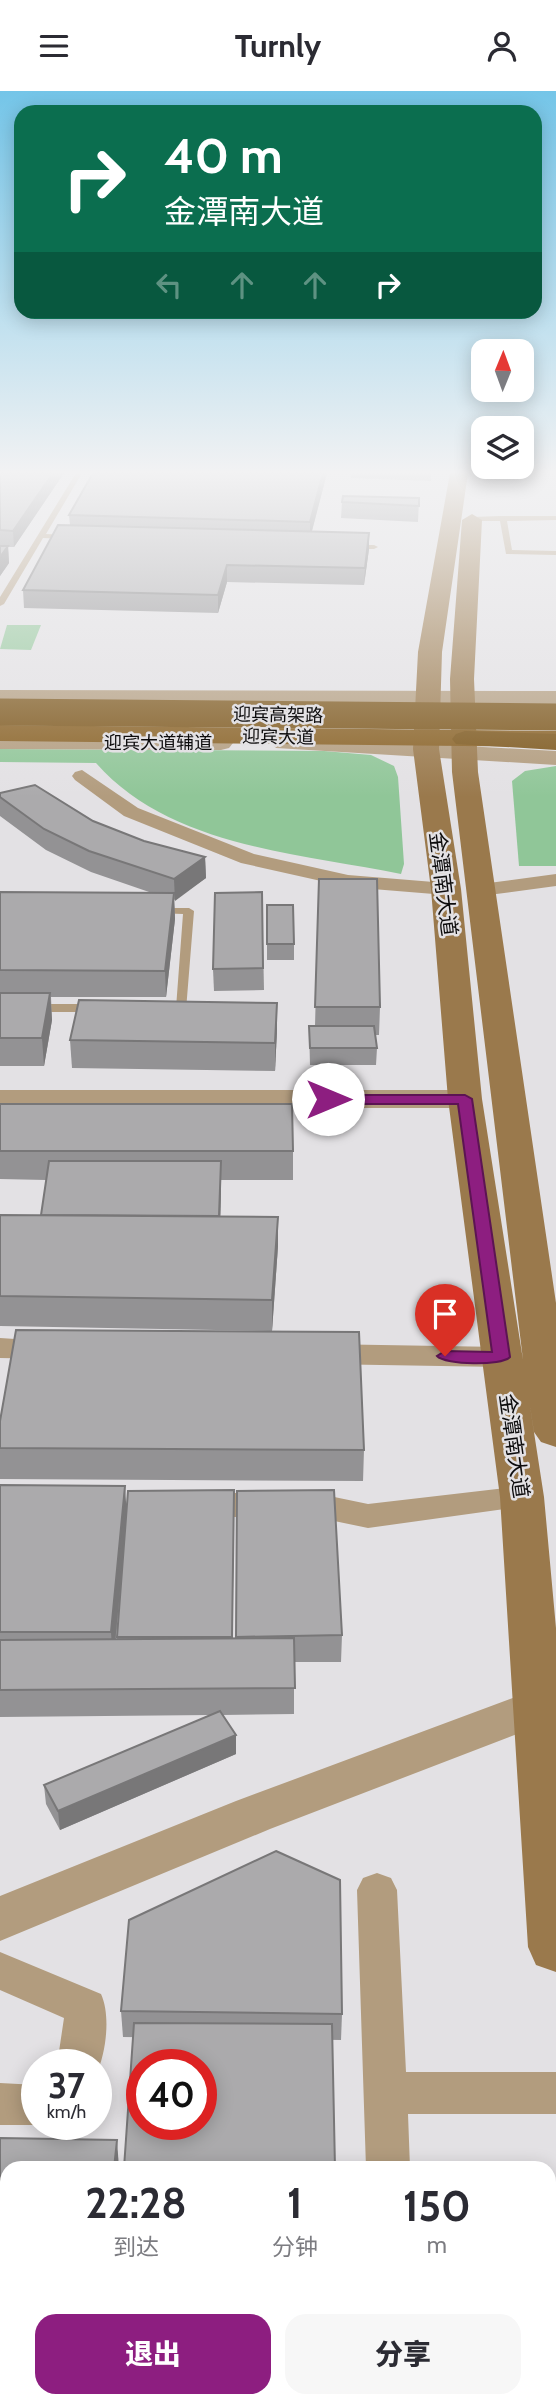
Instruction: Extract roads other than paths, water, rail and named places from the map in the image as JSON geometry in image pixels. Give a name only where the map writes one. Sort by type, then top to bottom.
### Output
[{"type":"highway","points":[[446,723],[556,707]]},
{"type":"highway","name":"迎宾高架路","points":[[0,712],[556,717]]},
{"type":"highway","points":[[446,723],[556,741]]},
{"type":"highway","name":"迎宾高架路","points":[[0,727],[556,731]]},
{"type":"main road","points":[[441,581],[430,652],[446,723]]},
{"type":"main road","points":[[446,723],[464,581]]},
{"type":"main road","name":"迎宾大道","points":[[0,700],[446,723]]},
{"type":"main road","name":"迎宾大道","points":[[0,733],[446,723]]},
{"type":"main road","name":"金潭南大道","points":[[446,723],[463,890],[556,1432]]},
{"type":"main road","name":"金潭南大道","points":[[463,890],[465,1099],[522,1497],[546,1703],[556,1947]]},
{"type":"street","points":[[0,700],[265,698],[446,723],[556,758]]},
{"type":"street","points":[[446,723],[556,698]]},
{"type":"street","name":"迎宾大道辅道","points":[[0,742],[315,743],[446,723]]},
{"type":"street","points":[[82,776],[131,812],[248,859],[348,881],[463,890],[556,880]]},
{"type":"street","points":[[0,1099],[465,1099]]},
{"type":"street","points":[[0,1348],[83,1350]]},
{"type":"street","points":[[292,1354],[501,1357]]},
{"type":"street","points":[[164,1505],[315,1505],[368,1516],[522,1497]]},
{"type":"street","points":[[0,1919],[253,1815],[546,1703]]},
{"type":"street","points":[[377,1890],[388,2161]]},
{"type":"street","points":[[0,1970],[86,2008],[81,2049]]},
{"type":"street","points":[[386,2093],[556,2093]]},
{"type":"street","points":[[0,2104],[21,2105]]},
{"type":"lane","points":[[0,604],[14,581]]},
{"type":"lane","points":[[148,911],[189,911],[182,1008]]},
{"type":"lane","points":[[0,1008],[104,1008]]}]
